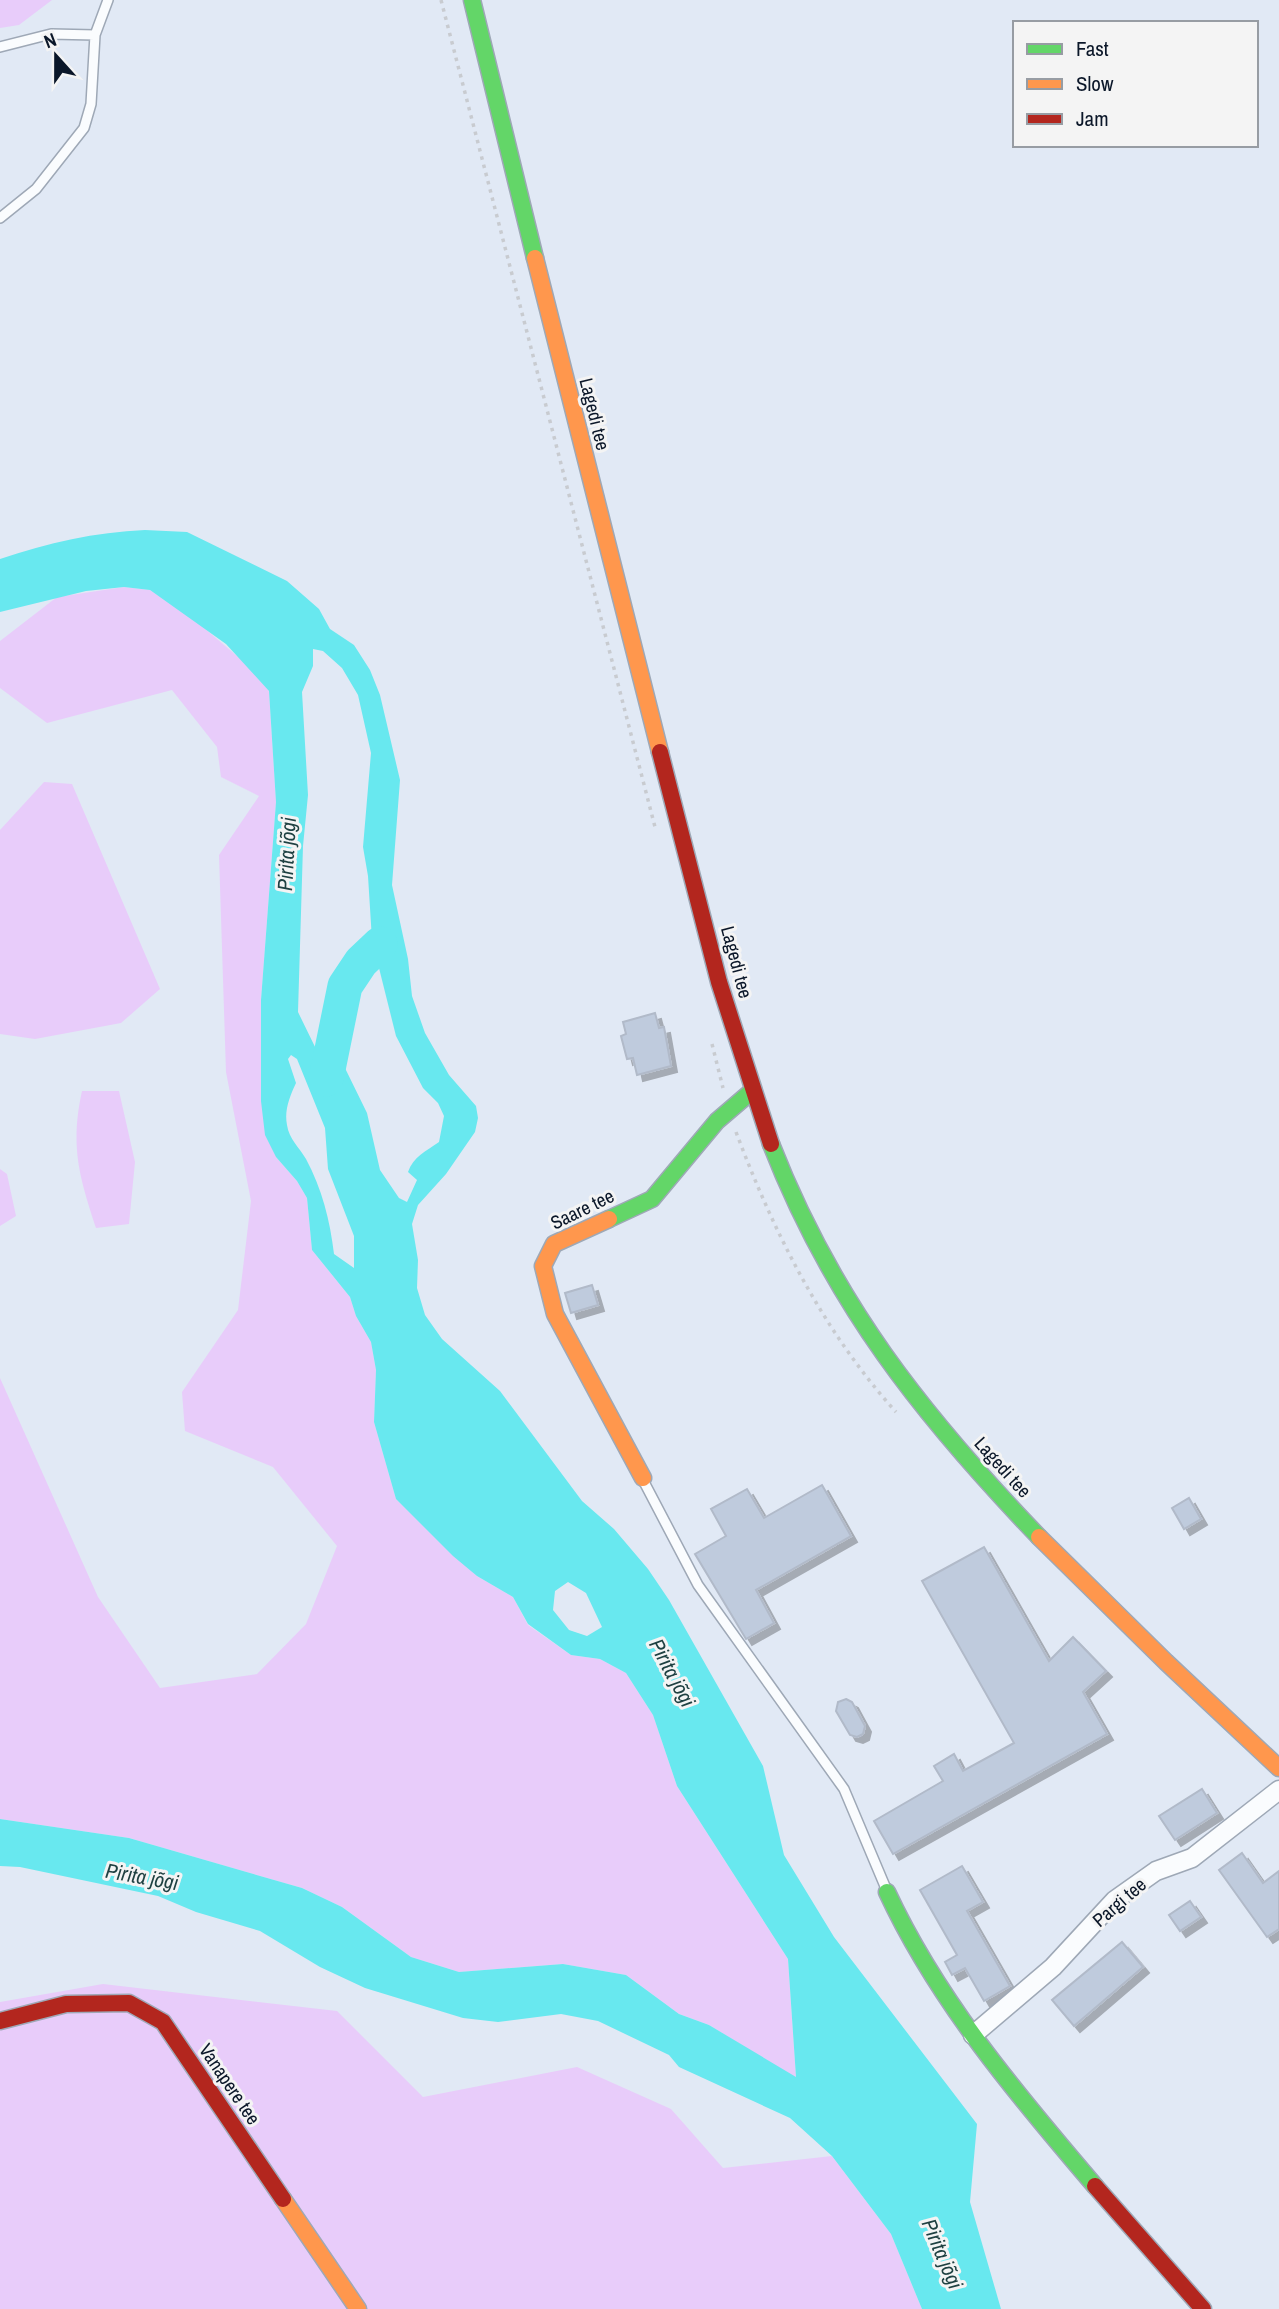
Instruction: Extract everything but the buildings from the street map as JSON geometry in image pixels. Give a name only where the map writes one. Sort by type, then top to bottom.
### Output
[{"type":"street","name":"Lagedi tee","points":[[472,0],[623,612],[730,1021],[782,1172],[813,1244],[851,1309],[895,1374],[1001,1498],[1167,1667],[1279,1769]]},
{"type":"street","name":"Saare tee","points":[[643,1478],[555,1314],[543,1266],[554,1244],[652,1199],[728,1109],[752,1091]]},
{"type":"street","name":"Pargi tee","points":[[973,2035],[1053,1967],[1115,1900],[1156,1871],[1192,1858],[1279,1790]]},
{"type":"street","points":[[887,1892],[903,1928],[973,2035],[1042,2125],[1203,2309]]},
{"type":"street","name":"Vanapere tee","points":[[0,2021],[66,2004],[129,2003],[163,2022],[358,2309]]},
{"type":"lane","points":[[0,218],[36,189],[84,128],[91,104],[95,35],[108,0]]},
{"type":"lane","points":[[0,47],[51,34],[95,35]]},
{"type":"lane","points":[[643,1478],[698,1584],[844,1790],[887,1892]]},
{"type":"path","points":[[441,0],[656,830]]},
{"type":"path","points":[[712,1041],[728,1109],[754,1180],[800,1278],[873,1387],[899,1416]]},
{"type":"shaded area","points":[[0,0],[52,0],[19,25],[0,28]]},
{"type":"shaded area","points":[[124,587],[150,590],[196,621],[251,668],[269,691],[276,802],[261,1000],[262,1049],[276,1157],[297,1181],[307,1198],[312,1250],[350,1297],[356,1316],[371,1342],[376,1370],[374,1422],[396,1499],[477,1576],[513,1597],[528,1625],[571,1655],[600,1659],[626,1673],[653,1715],[677,1786],[788,1959],[796,2078],[709,2025],[679,2014],[626,1975],[563,1964],[459,1972],[411,1957],[342,1907],[302,1888],[129,1838],[0,1819],[0,1378],[98,1597],[160,1688],[257,1674],[306,1624],[337,1546],[273,1467],[185,1431],[182,1392],[238,1310],[251,1201],[226,1072],[219,855],[259,796],[221,777],[217,747],[172,690],[47,723],[0,688],[0,641],[57,597]]},
{"type":"shaded area","points":[[44,782],[72,784],[160,989],[121,1023],[35,1039],[0,1034],[0,830]]},
{"type":"shaded area","points":[[82,1091],[119,1091],[135,1162],[129,1224],[96,1228],[78,1161],[77,1128]]},
{"type":"shaded area","points":[[0,1169],[7,1174],[16,1216],[0,1226]]},
{"type":"shaded area","points":[[103,1984],[337,2011],[423,2097],[577,2067],[671,2109],[723,2168],[832,2156],[891,2234],[922,2309],[0,2309],[0,2002]]},
{"type":"water","points":[[145,530],[187,532],[287,581],[319,609],[330,629],[354,645],[370,670],[380,695],[400,780],[392,885],[408,959],[412,996],[425,1033],[449,1075],[476,1106],[478,1118],[475,1132],[446,1174],[418,1205],[412,1224],[418,1260],[417,1288],[425,1315],[442,1339],[500,1391],[582,1501],[614,1529],[648,1569],[669,1600],[763,1766],[784,1855],[834,1937],[977,2124],[970,2202],[1001,2309],[922,2309],[891,2234],[832,2156],[790,2118],[679,2067],[669,2055],[598,2021],[561,2014],[498,2022],[463,2018],[365,1988],[320,1967],[260,1931],[196,1912],[158,1896],[20,1867],[0,1866],[0,1819],[129,1838],[302,1888],[342,1907],[411,1957],[459,1972],[563,1964],[626,1975],[679,2014],[709,2025],[796,2077],[788,1959],[677,1786],[653,1715],[626,1673],[600,1659],[571,1655],[528,1624],[513,1597],[477,1576],[453,1556],[396,1499],[374,1422],[376,1370],[371,1342],[356,1316],[350,1297],[312,1250],[307,1198],[297,1181],[276,1157],[265,1135],[261,1101],[261,1000],[276,802],[269,691],[226,644],[150,590],[124,587],[86,591],[0,612],[0,559],[72,539]],"holes":[[[313,649],[323,651],[342,668],[358,695],[371,753],[363,847],[368,876],[372,940],[396,1036],[423,1088],[438,1103],[444,1116],[439,1142],[420,1155],[410,1167],[408,1172],[417,1180],[407,1202],[399,1198],[380,1170],[367,1113],[343,1064],[317,1051],[298,1012],[303,846],[308,795],[302,692],[313,666]],[[291,1055],[297,1059],[325,1128],[328,1169],[354,1236],[354,1268],[334,1254],[328,1217],[317,1182],[288,1130],[287,1109],[296,1083],[288,1059]],[[568,1582],[586,1593],[602,1627],[587,1636],[569,1630],[553,1610],[555,1591]]]},
{"type":"waterway","name":"Pirita jõgi","points":[[326,1079],[345,986],[361,962],[380,944]]},
{"type":"traffic: fast","points":[[472,0],[535,258]]},
{"type":"traffic: fast","points":[[609,1219],[652,1199],[717,1121],[752,1091]]},
{"type":"traffic: fast","points":[[771,1144],[823,1255],[884,1354],[956,1446],[1039,1537]]},
{"type":"traffic: fast","points":[[887,1892],[907,1932],[954,2009],[1009,2082],[1095,2186]]},
{"type":"traffic: slow","points":[[535,258],[660,752]]},
{"type":"traffic: slow","points":[[609,1219],[554,1244],[543,1266],[555,1314],[643,1478]]},
{"type":"traffic: slow","points":[[1039,1537],[1279,1768]]},
{"type":"traffic: slow","points":[[283,2199],[358,2309]]},
{"type":"traffic: jam","points":[[660,752],[719,982],[771,1144]]},
{"type":"traffic: jam","points":[[0,2021],[66,2004],[129,2003],[163,2022],[283,2199]]},
{"type":"traffic: jam","points":[[1095,2186],[1203,2309]]}]
